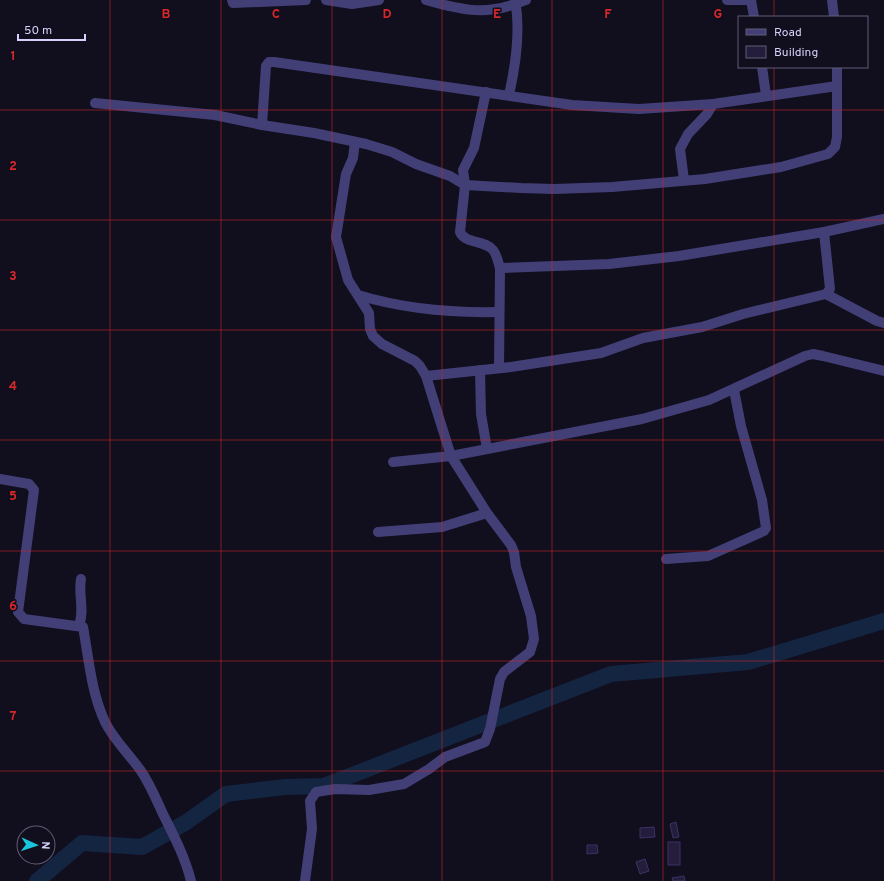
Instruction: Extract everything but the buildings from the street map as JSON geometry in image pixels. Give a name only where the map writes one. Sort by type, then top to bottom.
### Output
[{"type":"street","points":[[232,0],[233,3],[306,0]]},
{"type":"street","points":[[326,0],[352,4],[379,0]]},
{"type":"street","points":[[426,0],[477,12],[526,0]]},
{"type":"street","points":[[727,0],[751,0],[754,16]]},
{"type":"street","points":[[832,0],[834,16]]},
{"type":"street","points":[[509,95],[516,61],[518,20],[515,3]]},
{"type":"street","points":[[262,125],[266,66],[269,62],[279,62],[572,105],[638,109],[713,104],[766,95],[837,86]]},
{"type":"street","points":[[762,68],[766,95]]},
{"type":"street","points":[[95,104],[215,115],[355,142],[392,152],[416,164],[450,176],[465,185],[554,189],[612,187],[684,180],[781,167],[812,160],[833,151],[837,137],[837,68]]},
{"type":"street","points":[[486,92],[474,148],[463,170],[465,185],[460,233],[463,237],[490,247],[496,255],[500,268],[498,312],[499,368]]},
{"type":"street","points":[[684,180],[680,149],[688,134],[707,114],[713,104]]},
{"type":"street","points":[[305,881],[312,828],[310,801],[316,792],[335,789],[369,790],[404,784],[429,769],[445,757],[480,745],[487,738],[500,679],[504,672],[530,652],[534,638],[531,616],[511,545],[487,513],[450,456],[426,376],[415,360],[382,344],[373,336],[370,329],[369,313],[348,280],[336,237],[346,174],[353,158],[355,142]]},
{"type":"street","points":[[500,268],[610,264],[679,256],[824,232],[884,219]]},
{"type":"street","points":[[426,376],[499,368],[601,353],[643,338],[702,327],[743,314],[826,294],[830,289],[824,232]]},
{"type":"street","points":[[826,294],[877,321],[884,323]]},
{"type":"street","points":[[358,295],[379,301],[434,311],[498,312]]},
{"type":"street","points":[[393,462],[450,456],[642,420],[709,400],[734,390],[805,356],[813,354],[884,371]]},
{"type":"street","points":[[480,370],[481,414],[487,449]]},
{"type":"street","points":[[666,559],[708,556],[737,544],[766,528],[762,500],[741,426],[734,390]]},
{"type":"street","points":[[0,479],[29,484],[34,490],[18,612],[24,619],[79,625],[83,627],[95,698],[112,734],[125,749],[147,781],[176,840],[187,865],[191,881]]},
{"type":"street","points":[[378,532],[442,527],[487,513]]},
{"type":"street","points":[[79,625],[82,616],[79,590],[81,579]]},
{"type":"waterway","points":[[37,881],[82,843],[142,847],[185,823],[226,794],[285,787],[324,786],[611,674],[748,662],[884,621]]}]
